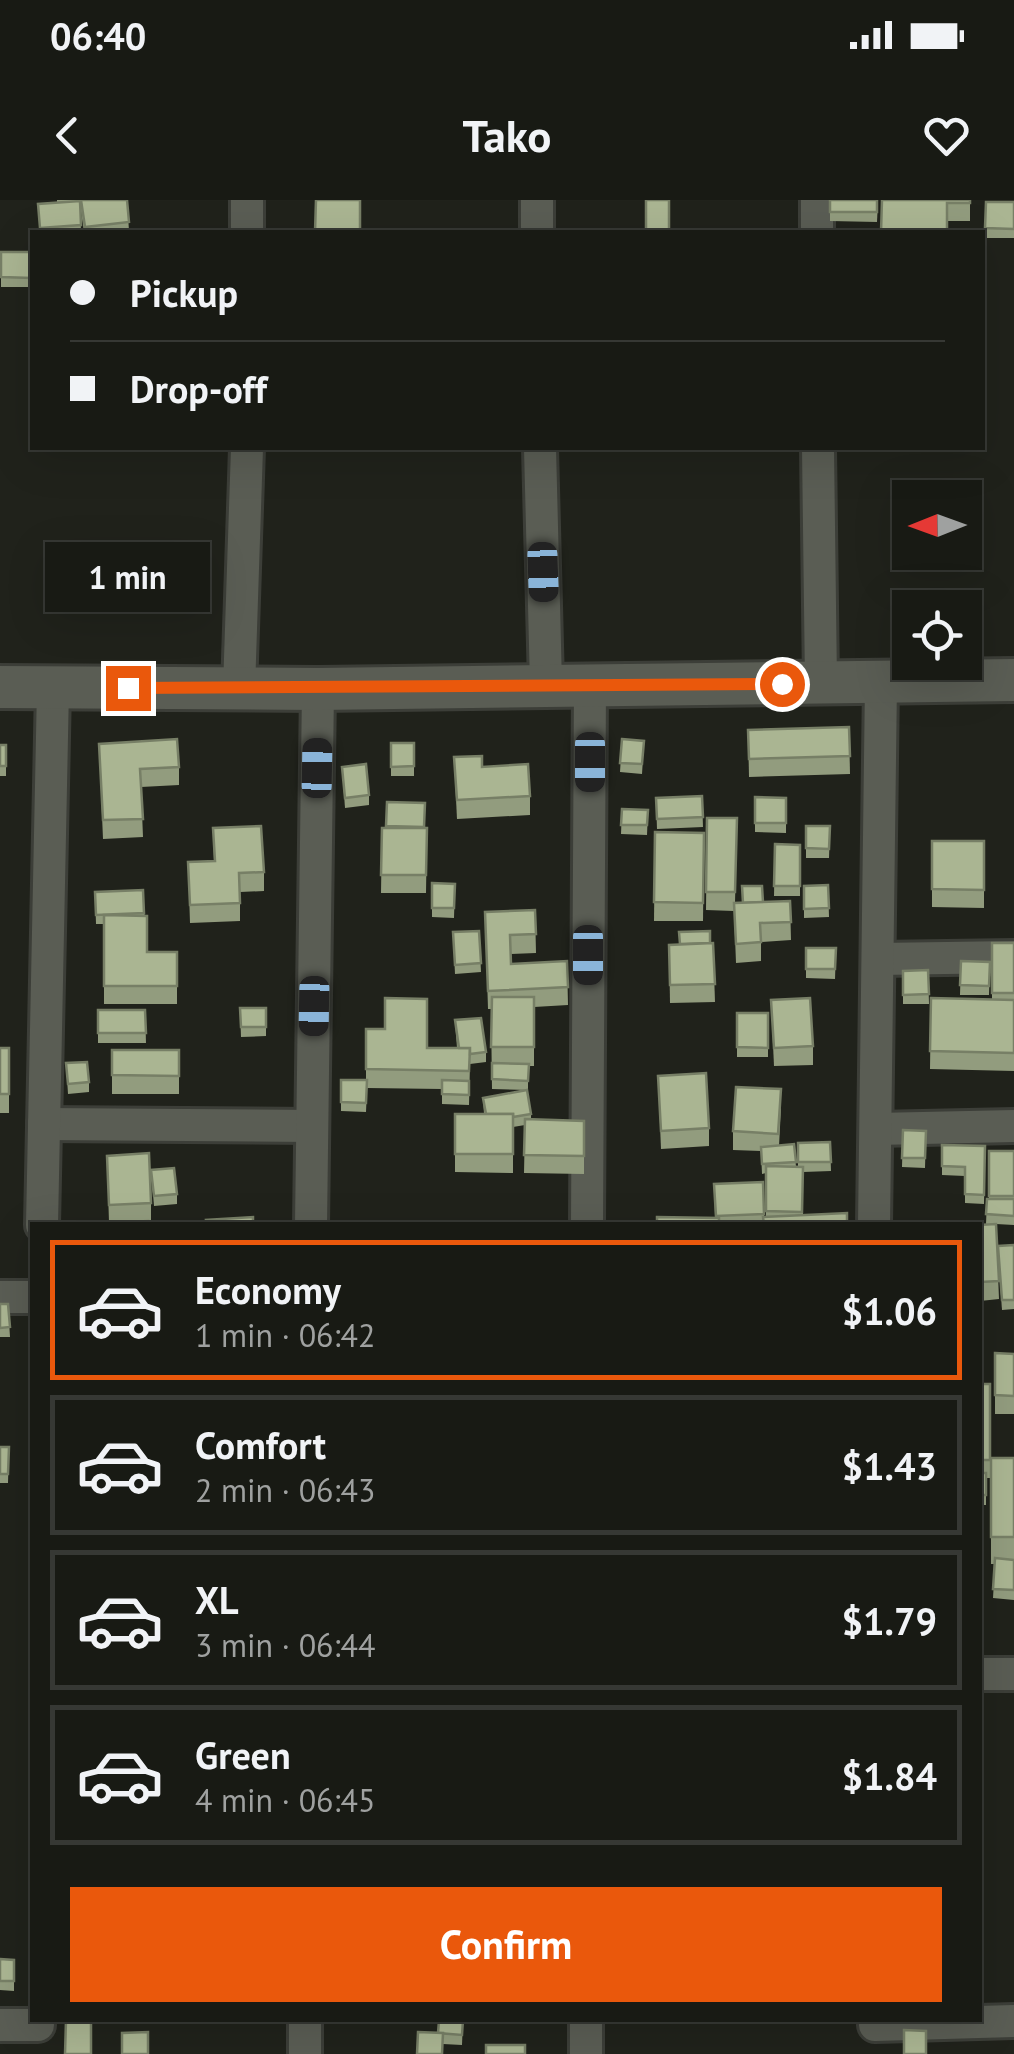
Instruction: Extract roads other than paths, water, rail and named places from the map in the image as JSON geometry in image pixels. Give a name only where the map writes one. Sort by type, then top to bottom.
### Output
[{"type":"street","points":[[247,200],[247,230]]},
{"type":"street","points":[[537,200],[537,230]]},
{"type":"street","points":[[817,200],[817,230]]},
{"type":"street","points":[[239,689],[247,450]]},
{"type":"street","points":[[540,450],[546,684]]},
{"type":"street","points":[[818,450],[821,683]]},
{"type":"street","points":[[0,687],[318,689],[1014,680]]},
{"type":"street","points":[[874,1222],[881,682]]},
{"type":"street","points":[[587,1222],[590,686]]},
{"type":"street","points":[[42,1222],[53,688]]},
{"type":"street","points":[[311,1222],[318,689]]},
{"type":"street","points":[[878,960],[1014,957]]},
{"type":"street","points":[[44,1124],[312,1126]]},
{"type":"street","points":[[876,1129],[1014,1126]]},
{"type":"street","points":[[0,1297],[30,1297]]},
{"type":"street","points":[[982,1674],[1014,1674]]},
{"type":"street","points":[[875,2033],[1014,2020]]},
{"type":"street","points":[[305,2022],[305,2054]]},
{"type":"street","points":[[586,2022],[586,2054]]},
{"type":"street","points":[[0,2025],[38,2033]]}]
